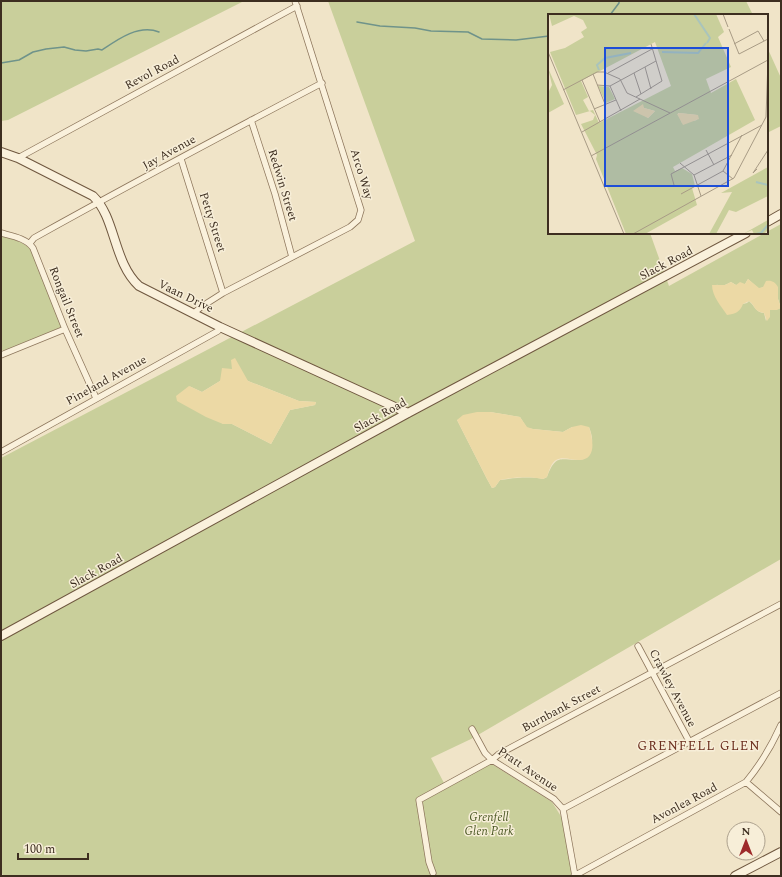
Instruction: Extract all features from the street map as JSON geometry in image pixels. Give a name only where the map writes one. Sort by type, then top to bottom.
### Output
[{"type":"street","name":"Arco Way","points":[[194,313],[223,293],[350,227],[358,220],[361,210],[296,3]]},
{"type":"street","name":"Revol Road","points":[[18,158],[296,3]]},
{"type":"street","name":"Jay Avenue","points":[[30,243],[34,238],[181,159],[212,140],[322,83]]},
{"type":"street","name":"Redwin Street","points":[[251,120],[275,194],[292,257]]},
{"type":"street","points":[[1,152],[18,158],[93,196],[100,202]]},
{"type":"street","name":"Petty Street","points":[[181,159],[223,293]]},
{"type":"street","name":"Vaan Drive","points":[[100,202],[113,234],[119,254],[131,279],[139,286],[220,327],[408,413]]},
{"type":"street","points":[[768,221],[781,214]]},
{"type":"street","points":[[1,233],[30,243]]},
{"type":"street","name":"Slack Road","points":[[1,636],[408,413],[744,234]]},
{"type":"street","name":"Rongail Street","points":[[30,243],[65,329],[96,398]]},
{"type":"street","name":"Pineland Avenue","points":[[1,452],[218,331],[220,327]]},
{"type":"street","points":[[1,355],[65,329]]},
{"type":"street","name":"Burnbank Street","points":[[433,873],[429,862],[419,800],[492,760],[499,754],[781,604]]},
{"type":"street","name":"Slack Road","points":[[1,640],[27,622]]},
{"type":"street","name":"Crawley Avenue","points":[[638,646],[690,742]]},
{"type":"street","points":[[575,876],[563,809],[781,693]]},
{"type":"street","name":"Avonlea Road","points":[[575,876],[746,782],[753,774],[772,744],[781,725]]},
{"type":"street","name":"Pratt Avenue","points":[[472,729],[485,753],[492,760],[554,799],[563,809]]},
{"type":"street","points":[[746,782],[781,812]]},
{"type":"street","points":[[735,876],[781,852]]},
{"type":"green space","points":[[1,1],[244,1],[8,120],[1,121]]},
{"type":"green space","name":"Grenfell Glen Park","points":[[328,1],[746,1],[752,14],[548,14],[548,234],[650,234],[669,286],[763,234],[768,234],[768,231],[781,224],[781,308],[781,559],[471,739],[431,758],[444,783],[426,799],[490,763],[552,802],[562,818],[572,874],[569,876],[3,876],[1,870],[1,458],[415,241]],"holes":[[[748,279],[759,289],[763,287],[778,289],[778,299],[781,308],[770,310],[766,321],[764,313],[757,310],[749,301],[743,304],[716,284],[724,285],[731,282],[736,285],[745,284]],[[232,369],[248,381],[299,401],[316,402],[315,405],[290,410],[271,444],[232,424],[223,424],[189,386],[202,392],[220,381]],[[490,412],[520,417],[527,428],[533,429],[563,432],[572,427],[589,427],[592,437],[592,444],[584,459],[558,460],[554,463],[547,477],[543,479],[527,477],[500,480],[495,487],[492,488],[457,420]]]},
{"type":"green space","points":[[768,49],[781,78],[781,126],[768,132]]},
{"type":"green space","points":[[1,235],[17,240],[31,249],[61,324],[59,329],[7,351],[1,350]]},
{"type":"sand","points":[[748,279],[759,288],[763,287],[766,281],[773,282],[778,287],[778,299],[781,308],[777,310],[770,310],[770,317],[767,321],[764,313],[756,310],[749,301],[743,304],[737,312],[727,315],[715,297],[712,285],[725,285],[731,282],[736,285],[740,282],[745,284]]},
{"type":"sand","points":[[235,358],[248,381],[299,401],[316,402],[315,405],[290,410],[271,444],[232,424],[223,424],[206,417],[177,401],[176,396],[189,386],[202,392],[220,381],[222,368],[232,369],[231,360]]},
{"type":"sand","points":[[477,412],[490,412],[520,417],[527,427],[533,429],[563,432],[572,427],[581,425],[589,427],[592,437],[591,453],[589,457],[585,459],[579,460],[561,458],[554,461],[547,477],[543,479],[527,477],[500,480],[495,487],[492,488],[457,420],[463,415]]},
{"type":"waterway","points":[[611,14],[619,1]]},
{"type":"waterway","points":[[357,22],[431,31],[468,32],[482,39],[516,40],[548,36]]},
{"type":"waterway","points":[[1,63],[19,60],[33,52],[46,49],[64,47],[86,51],[98,49],[102,50],[122,37],[136,31],[151,30],[159,32]]},
{"type":"district","name":"GRENFELL GLEN","points":[[699,745]]}]
